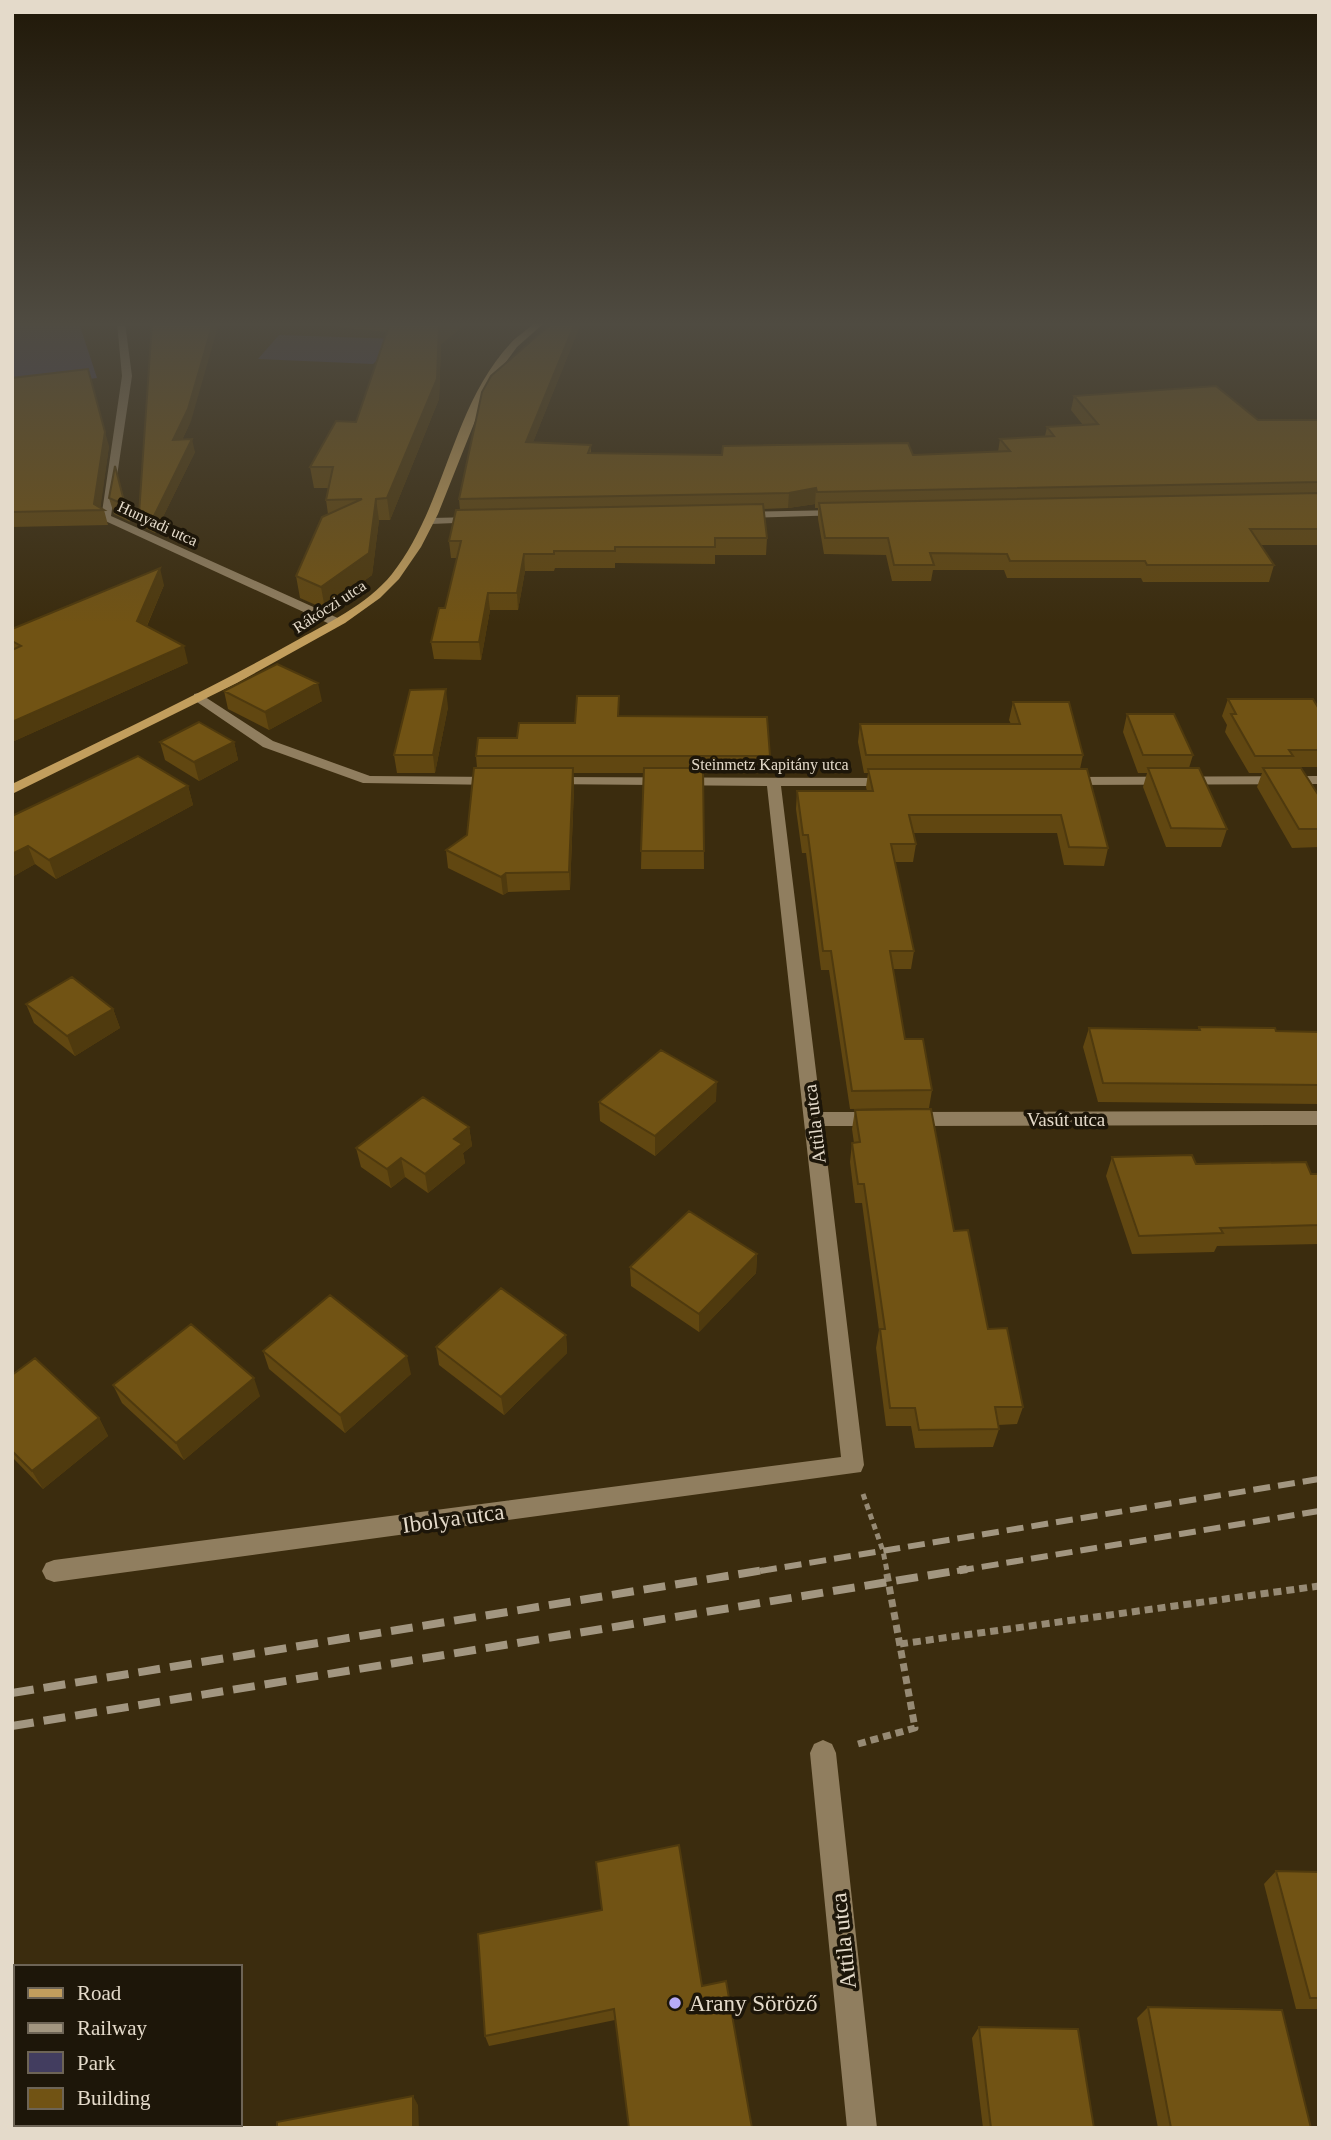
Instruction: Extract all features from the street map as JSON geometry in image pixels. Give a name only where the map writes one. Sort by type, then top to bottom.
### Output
[{"type":"main road","name":"Rákóczi utca","points":[[12,790],[200,697],[336,622],[378,593],[394,578],[431,521],[470,423]]},
{"type":"street","name":"Hunyadi utca","points":[[120,423],[105,517],[336,622]]},
{"type":"street","points":[[722,515],[847,513]]},
{"type":"street","points":[[431,521],[486,520]]},
{"type":"street","name":"Steinmetz Kapitány utca","points":[[200,697],[268,744],[368,780],[900,782]]},
{"type":"street","points":[[1053,781],[1319,780]]},
{"type":"street","name":"Attila utca","points":[[774,782],[853,1465]]},
{"type":"street","name":"Vasút utca","points":[[814,1119],[1319,1118]]},
{"type":"street","name":"Ibolya utca","points":[[54,1571],[853,1465]]},
{"type":"street","name":"Attila utca","points":[[823,1754],[862,2128]]},
{"type":"path","points":[[823,1754],[915,1728],[883,1551],[853,1465]]},
{"type":"path","points":[[900,1644],[1319,1586]]},
{"type":"building","points":[[12,423],[103,423],[105,432],[94,504],[104,510],[12,512]]},
{"type":"building","points":[[145,423],[181,423],[173,440],[192,439],[152,520],[139,514]]},
{"type":"building","points":[[335,423],[419,423],[387,498],[376,499],[369,553],[321,587],[296,576],[322,517],[362,499],[326,500],[333,467],[310,467]]},
{"type":"building","points":[[475,423],[534,423],[526,442],[591,445],[588,453],[722,455],[723,446],[908,443],[913,455],[1010,451],[1000,439],[1054,436],[1047,427],[1097,423],[1319,423],[1319,482],[817,492],[816,488],[789,493],[459,499]]},
{"type":"building","points":[[115,466],[125,505],[109,498]]},
{"type":"building","points":[[1319,493],[1319,529],[1250,529],[1274,565],[1010,561],[1007,554],[930,553],[934,565],[894,565],[888,538],[825,538],[819,503]]},
{"type":"building","points":[[763,504],[767,538],[715,538],[715,547],[615,547],[615,551],[524,554],[517,593],[488,593],[479,642],[431,642],[439,608],[445,608],[461,541],[449,541],[456,510]]},
{"type":"building","points":[[160,568],[137,621],[184,646],[12,722],[12,650],[21,646],[12,641],[12,629]]},
{"type":"building","points":[[277,664],[318,683],[265,712],[224,691]]},
{"type":"building","points":[[446,689],[433,755],[394,755],[410,690]]},
{"type":"building","points":[[577,696],[619,696],[618,716],[767,717],[770,756],[476,756],[478,738],[517,738],[519,723],[575,723]]},
{"type":"building","points":[[1228,699],[1313,699],[1319,709],[1319,750],[1289,750],[1293,756],[1255,756],[1231,714],[1236,714]]},
{"type":"building","points":[[1013,702],[1069,702],[1083,755],[866,755],[860,724],[1020,724]]},
{"type":"building","points":[[1127,714],[1174,714],[1193,755],[1143,755]]},
{"type":"building","points":[[199,722],[234,742],[194,762],[160,742]]},
{"type":"building","points":[[138,756],[188,786],[49,860],[28,846],[12,854],[12,816]]},
{"type":"building","points":[[474,768],[573,768],[569,872],[506,873],[501,877],[446,850],[467,835]]},
{"type":"building","points":[[644,768],[703,768],[704,851],[641,851]]},
{"type":"building","points":[[1148,768],[1199,768],[1227,829],[1171,828]]},
{"type":"building","points":[[1263,768],[1301,768],[1319,796],[1319,829],[1299,829]]},
{"type":"building","points":[[868,769],[1087,769],[1108,848],[1069,847],[1061,815],[909,815],[916,844],[891,844],[914,951],[890,951],[905,1039],[923,1039],[932,1090],[852,1091],[831,951],[823,951],[808,835],[803,835],[797,791],[873,791]]},
{"type":"building","points":[[72,977],[113,1009],[67,1036],[26,1004]]},
{"type":"building","points":[[1199,1027],[1275,1028],[1276,1031],[1319,1032],[1319,1085],[1103,1083],[1089,1028],[1200,1030]]},
{"type":"building","points":[[661,1050],[717,1082],[655,1136],[599,1102]]},
{"type":"building","points":[[423,1097],[469,1127],[454,1139],[462,1144],[425,1174],[401,1158],[387,1169],[356,1148]]},
{"type":"building","points":[[931,1109],[954,1231],[968,1230],[988,1329],[1007,1328],[1023,1407],[995,1407],[999,1429],[919,1430],[915,1408],[890,1408],[880,1329],[885,1329],[864,1184],[858,1184],[852,1143],[860,1142],[855,1110]]},
{"type":"building","points":[[1192,1155],[1196,1164],[1306,1162],[1311,1174],[1319,1174],[1319,1225],[1220,1228],[1223,1233],[1139,1236],[1112,1157]]},
{"type":"building","points":[[689,1211],[757,1254],[699,1314],[630,1267]]},
{"type":"building","points":[[501,1288],[566,1335],[501,1397],[436,1347]]},
{"type":"building","points":[[330,1295],[407,1356],[340,1415],[263,1351]]},
{"type":"building","points":[[191,1324],[254,1378],[176,1443],[113,1385]]},
{"type":"building","points":[[35,1358],[99,1418],[32,1471],[12,1451],[12,1375]]},
{"type":"building","points":[[679,1845],[702,1986],[726,1981],[752,2128],[629,2128],[614,2009],[485,2036],[478,1934],[602,1910],[596,1862]]},
{"type":"building","points":[[1276,1871],[1319,1872],[1319,1998],[1310,1998]]},
{"type":"building","points":[[1148,2007],[1282,2010],[1311,2128],[1171,2128]]},
{"type":"building","points":[[979,2027],[1078,2029],[1094,2128],[991,2128]]},
{"type":"building","points":[[413,2096],[413,2128],[277,2128],[277,2122]]},
{"type":"railway","points":[[760,1571],[1319,1479]]},
{"type":"railway","points":[[957,1571],[1319,1511]]},
{"type":"railway","points":[[12,1693],[770,1569]]},
{"type":"railway","points":[[12,1726],[967,1569]]},
{"type":"place","name":"Arany Söröző","points":[[675,2003]]}]
